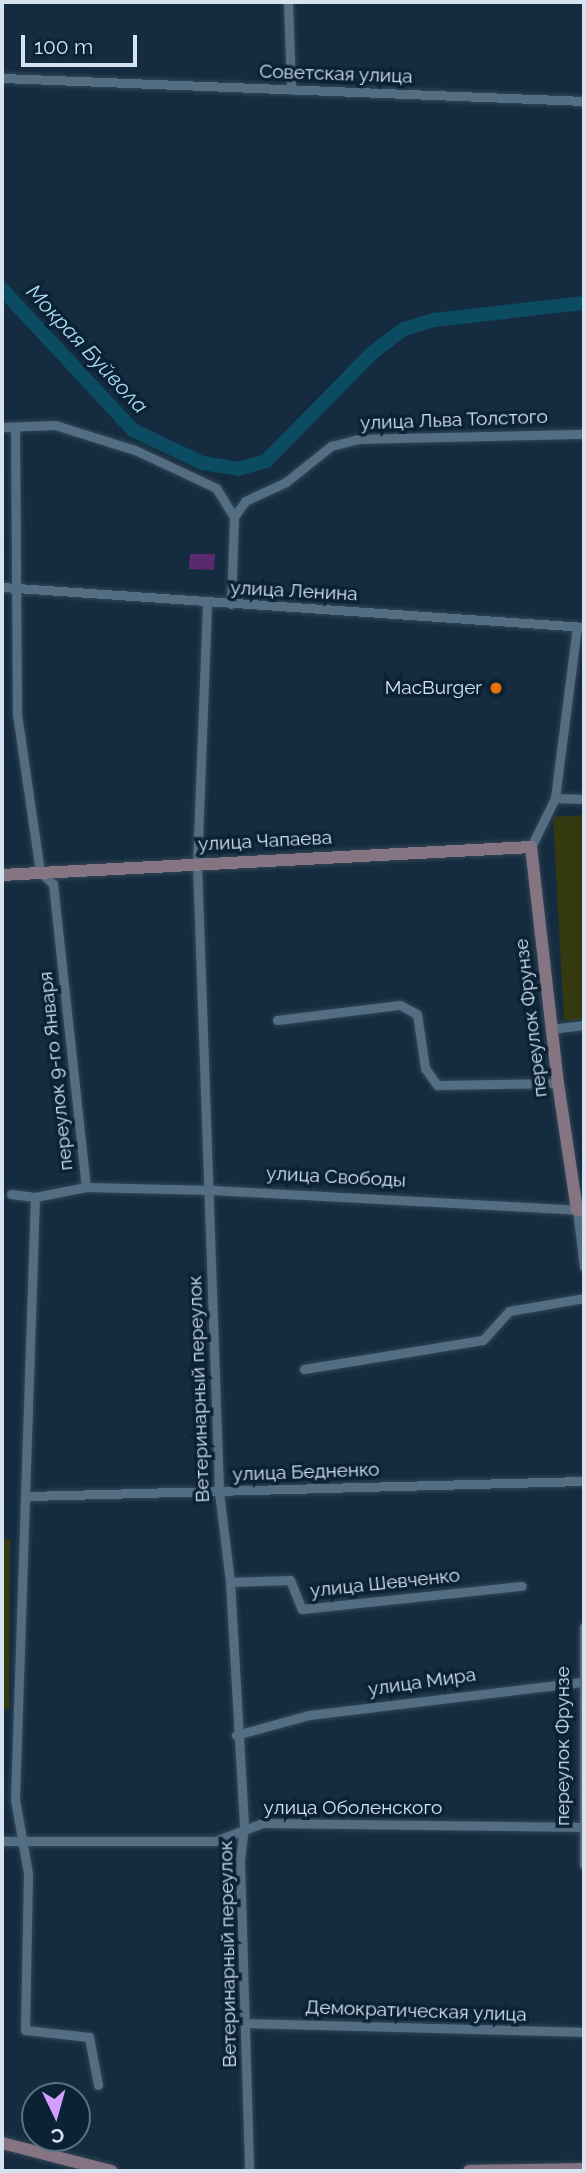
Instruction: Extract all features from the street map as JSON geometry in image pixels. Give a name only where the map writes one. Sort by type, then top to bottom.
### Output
[{"type":"main road","name":"улица Чапаева","points":[[2,875],[531,847]]},
{"type":"main road","name":"переулок Фрунзе","points":[[531,847],[558,1083],[581,1211]]},
{"type":"main road","points":[[2,2143],[111,2171]]},
{"type":"main road","points":[[469,2171],[584,2169]]},
{"type":"street","points":[[288,2],[291,90]]},
{"type":"street","name":"Советская улица","points":[[2,78],[584,101]]},
{"type":"street","points":[[2,428],[55,425],[135,450],[216,488],[233,517],[231,604]]},
{"type":"street","name":"переулок 9-го Января","points":[[15,427],[17,714],[40,872],[53,884],[86,1187],[35,1197]]},
{"type":"street","name":"улица Льва Толстого","points":[[233,517],[245,501],[286,482],[331,446],[359,439],[584,433]]},
{"type":"street","name":"улица Ленина","points":[[2,587],[207,605],[231,604],[581,627]]},
{"type":"street","name":"Ветеринарный переулок","points":[[207,605],[197,864],[212,1190],[219,1492],[230,1582],[236,1735],[244,1828],[240,1862],[247,2024],[249,2171]]},
{"type":"street","points":[[531,847],[555,798],[581,627]]},
{"type":"street","points":[[555,798],[584,799]]},
{"type":"street","points":[[277,1020],[400,1005],[417,1014],[425,1068],[437,1085],[558,1083]]},
{"type":"street","points":[[551,1029],[584,1025]]},
{"type":"street","name":"улица Свободы","points":[[86,1187],[212,1190],[581,1211]]},
{"type":"street","points":[[10,1195],[35,1197],[29,1496],[15,1799],[29,1873],[25,2030],[89,2037],[98,2085]]},
{"type":"street","name":"переулок Фрунзе","points":[[581,1211],[584,1267]]},
{"type":"street","points":[[304,1369],[483,1340],[509,1311],[584,1298]]},
{"type":"street","name":"улица Бедненко","points":[[29,1496],[584,1481]]},
{"type":"street","name":"улица Шевченко","points":[[230,1582],[290,1580],[302,1609],[522,1586]]},
{"type":"street","name":"переулок Фрунзе","points":[[584,1627],[584,1865]]},
{"type":"street","name":"улица Мира","points":[[236,1735],[267,1725],[435,1697],[582,1682]]},
{"type":"street","name":"улица Оболенского","points":[[2,1841],[215,1841],[244,1828],[582,1827]]},
{"type":"street","name":"Демократическая улица","points":[[247,2024],[584,2032]]},
{"type":"green space","points":[[584,815],[584,1019],[564,1021],[553,817]]},
{"type":"green space","points":[[2,1539],[10,1539],[9,1709],[2,1709]]},
{"type":"building","points":[[190,554],[215,554],[214,570],[189,569]]},
{"type":"waterway","name":"Мокрая Буйвола","points":[[2,289],[133,430],[202,463],[238,469],[266,461],[372,353],[404,329],[434,320],[584,303]]},
{"type":"place","name":"MacBurger","points":[[496,688]]}]
